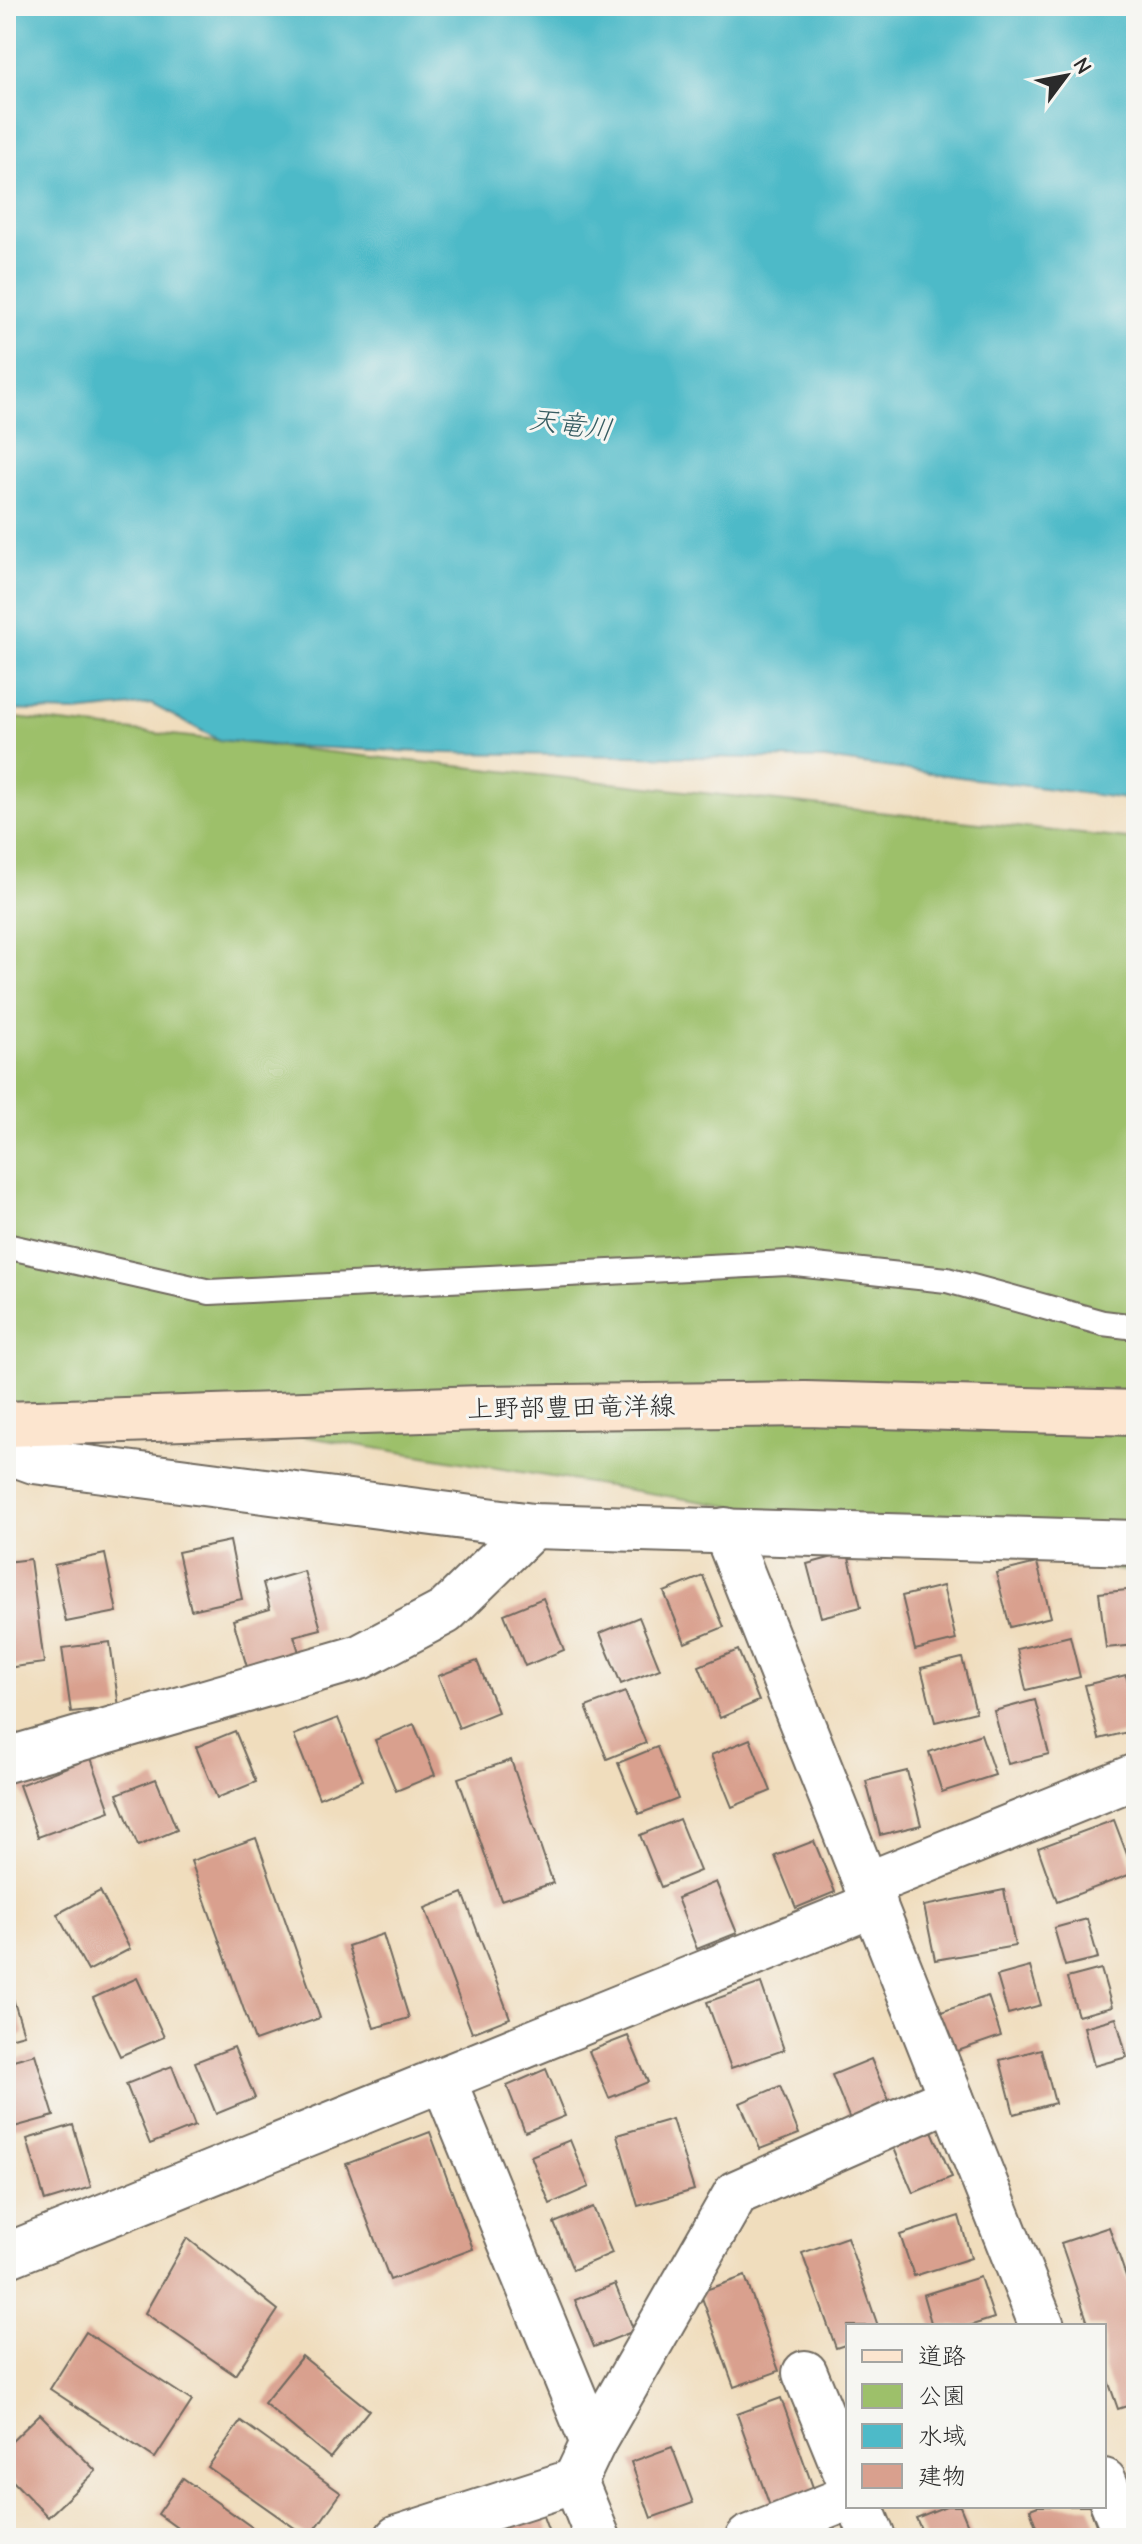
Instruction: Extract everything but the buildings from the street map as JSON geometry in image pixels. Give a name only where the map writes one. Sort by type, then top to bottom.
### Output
[{"type":"main road","name":"上野部豊田竜洋線","points":[[6,1424],[482,1408],[805,1404],[1136,1413]]},
{"type":"street","points":[[6,1451],[34,1461],[533,1526],[1136,1543]]},
{"type":"street","points":[[6,1760],[360,1657],[445,1612],[533,1526]]},
{"type":"street","points":[[725,1530],[1041,2324]]},
{"type":"street","points":[[6,2256],[443,2079],[870,1895],[1136,1776]]},
{"type":"street","points":[[443,2079],[584,2462],[598,2538]]},
{"type":"street","points":[[397,2538],[584,2462],[736,2193],[951,2098]]},
{"type":"street","points":[[805,2373],[846,2473]]},
{"type":"street","points":[[1106,2486],[1127,2538]]},
{"type":"street","points":[[748,2538],[846,2499]]},
{"type":"street","points":[[861,2508],[873,2538]]},
{"type":"lane","points":[[6,1246],[210,1292],[787,1263],[947,1280],[1103,1323],[1136,1327]]},
{"type":"green space","points":[[6,717],[1136,840],[1136,1573],[192,1418],[6,1445]]},
{"type":"water","name":"天竜川","points":[[6,6],[1136,6],[1136,741],[1125,799],[825,759],[445,753],[219,740],[151,704],[76,712],[6,710]]}]
